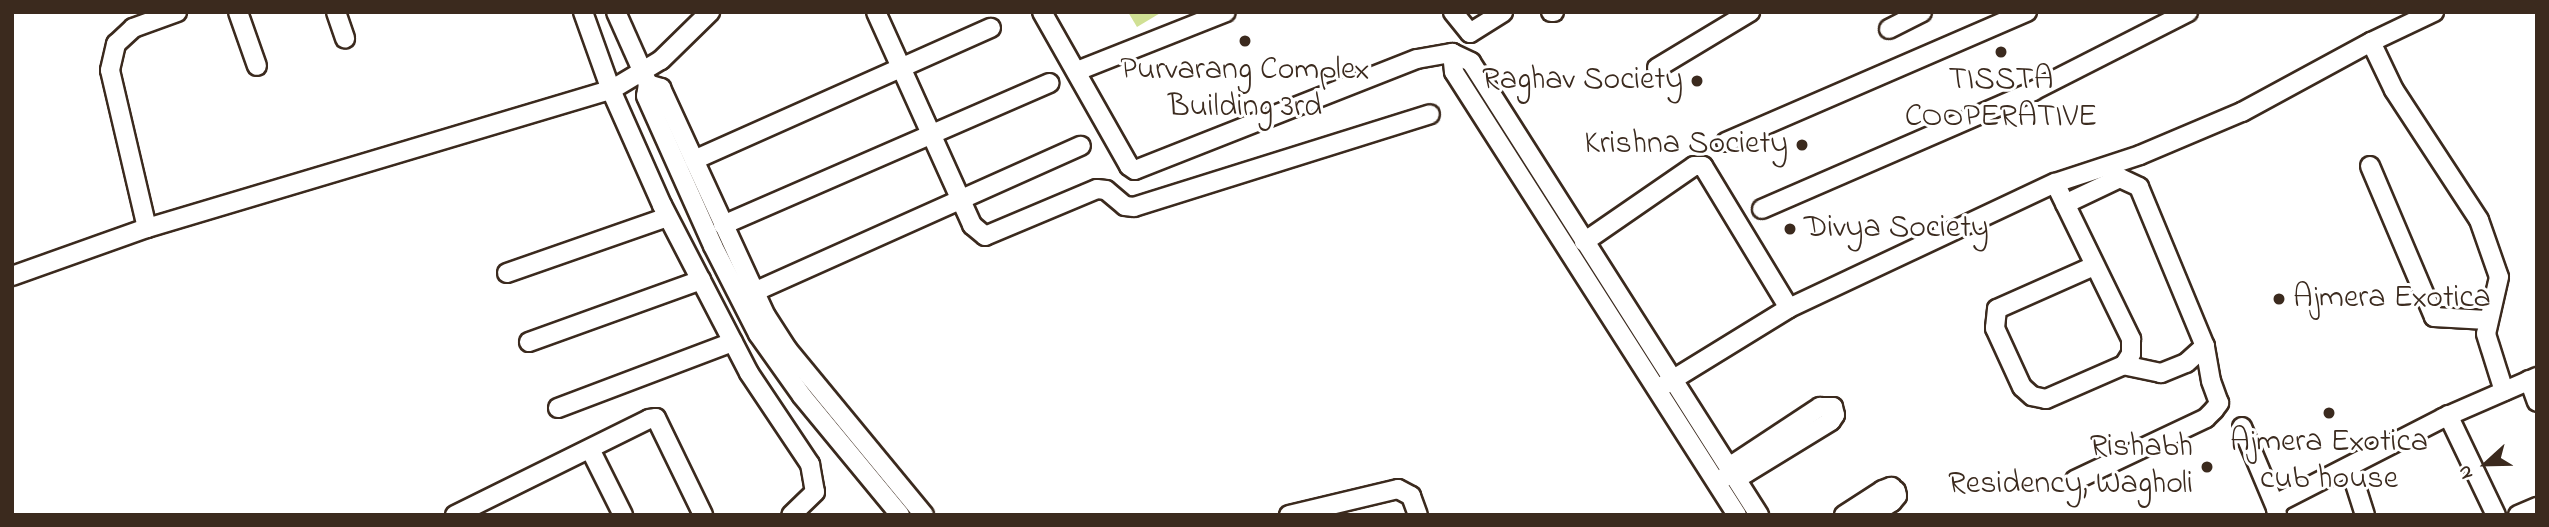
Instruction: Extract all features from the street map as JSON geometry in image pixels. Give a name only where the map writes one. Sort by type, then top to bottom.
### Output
[{"type":"street","points":[[147,228],[110,70],[116,44],[133,28],[177,12]]},
{"type":"street","points":[[238,12],[257,66]]},
{"type":"street","points":[[336,12],[345,38]]},
{"type":"street","points":[[583,12],[611,90],[668,217],[749,373],[810,464],[815,492],[791,515]]},
{"type":"street","points":[[616,12],[646,79],[646,96],[713,246],[758,334],[802,396],[900,515]]},
{"type":"street","points":[[12,275],[147,228],[646,79],[710,12]]},
{"type":"street","points":[[876,12],[976,232],[985,236],[995,235],[1097,189],[1106,190],[1125,206],[1134,207],[1430,114]]},
{"type":"street","points":[[1042,12],[1129,166],[1135,170],[1417,59],[1452,53],[1471,62],[1573,236],[1665,385],[1716,483],[1737,515]]},
{"type":"street","points":[[1077,71],[1226,12]]},
{"type":"street","points":[[1453,12],[1470,33],[1503,12]]},
{"type":"street","points":[[1657,68],[1750,12]]},
{"type":"street","points":[[1889,29],[1922,12]]},
{"type":"street","points":[[1726,142],[2027,12]]},
{"type":"street","points":[[1762,209],[2033,91],[2163,18],[2188,12]]},
{"type":"street","points":[[1665,385],[1789,308],[2055,183],[2140,155],[2242,112],[2371,42],[2434,12]]},
{"type":"street","points":[[694,160],[991,28]]},
{"type":"street","points":[[2371,42],[2394,90],[2479,220],[2498,277],[2486,334],[2504,391]]},
{"type":"street","points":[[1452,53],[1454,72],[1573,236]]},
{"type":"street","points":[[646,79],[661,88],[754,292],[788,350],[924,515]]},
{"type":"street","points":[[723,225],[1049,83]]},
{"type":"street","points":[[1480,110],[1495,100]]},
{"type":"street","points":[[754,292],[960,198],[1082,146]]},
{"type":"street","points":[[1573,236],[1694,166],[1703,166],[1789,308]]},
{"type":"street","points":[[2370,166],[2434,317],[2487,320]]},
{"type":"street","points":[[2065,204],[2120,178],[2138,187],[2205,346],[2211,380],[2219,403],[2206,418],[2075,480]]},
{"type":"street","points":[[2055,183],[2131,339],[2131,354],[2124,365],[2046,399],[2032,396],[2022,387],[1996,328],[1997,309],[2094,267]]},
{"type":"street","points":[[507,273],[668,217]]},
{"type":"street","points":[[529,342],[701,280]]},
{"type":"street","points":[[558,408],[733,342]]},
{"type":"street","points":[[2124,365],[2161,373],[2186,362],[2205,346]]},
{"type":"street","points":[[2276,511],[2281,501],[2350,468],[2448,415],[2533,379],[2537,402]]},
{"type":"street","points":[[1665,385],[1731,472],[1759,515]]},
{"type":"street","points":[[1716,483],[1731,472],[1735,463],[1820,407],[1833,407],[1835,415],[1830,421],[1746,473],[1731,472]]},
{"type":"street","points":[[2448,415],[2496,515]]},
{"type":"street","points":[[456,515],[484,508],[590,449],[656,418],[703,515]]},
{"type":"street","points":[[2242,427],[2276,511]]},
{"type":"street","points":[[590,449],[623,515]]},
{"type":"street","points":[[2350,468],[2365,515]]},
{"type":"street","points":[[1844,515],[1883,490],[1891,487],[1896,491],[1897,496],[1892,502],[1872,515]]},
{"type":"street","points":[[1289,515],[1398,489],[1411,496],[1418,515]]},
{"type":"street","points":[[2518,515],[2537,507]]},
{"type":"green space","points":[[1128,12],[1162,12],[1137,27]]},
{"type":"place","name":"Purvarang Complex Building 3rd","points":[[1245,41]]},
{"type":"place","name":"TISSTA COOPERATIVE","points":[[2001,52]]},
{"type":"place","name":"Raghav Society","points":[[1697,81]]},
{"type":"place","name":"Krishna Society","points":[[1802,145]]},
{"type":"place","name":"Divya Society","points":[[1790,229]]},
{"type":"place","name":"Ajmera Exotica","points":[[2279,299]]},
{"type":"place","name":"Ajmera Exotica cub house","points":[[2329,413]]},
{"type":"place","name":"Rishabh Residency, Wagholi","points":[[2207,467]]}]
